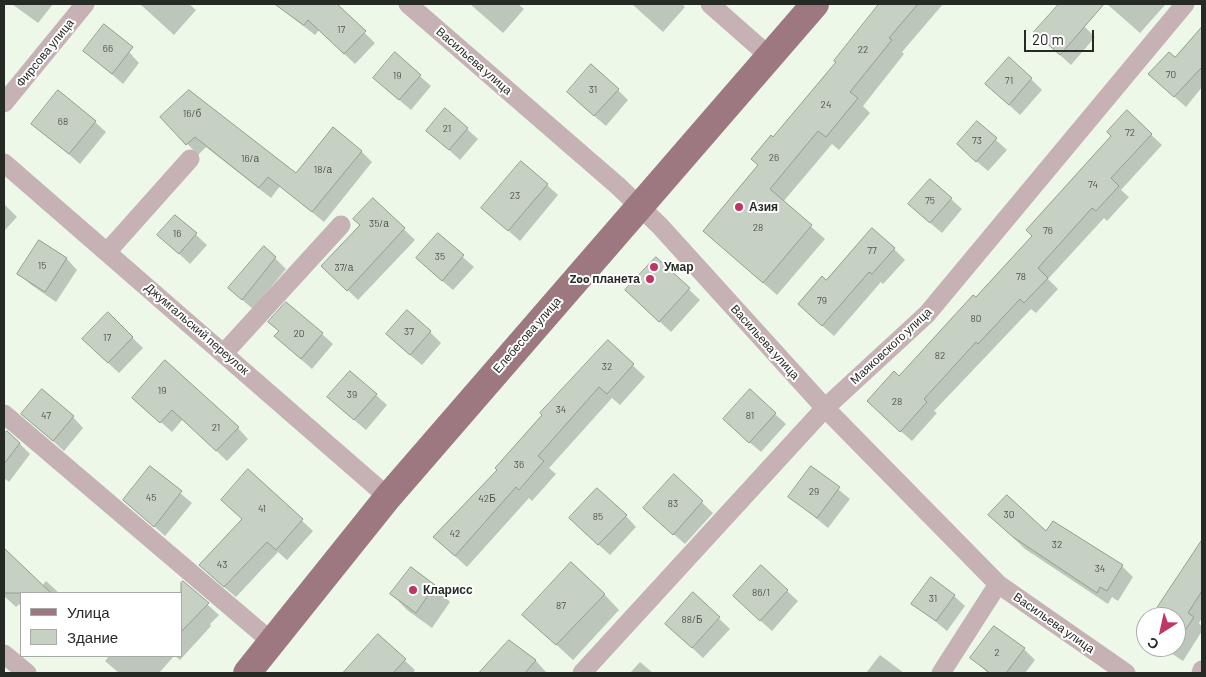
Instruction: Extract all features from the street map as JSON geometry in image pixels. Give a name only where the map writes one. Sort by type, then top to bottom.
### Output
[{"type":"main road","name":"Елебесова улица","points":[[247,673],[388,497],[638,206],[815,4]]},
{"type":"street","name":"Фирсова улица","points":[[4,103],[85,4]]},
{"type":"street","name":"Васильева улица","points":[[408,4],[660,226],[825,408],[998,584],[1126,673]]},
{"type":"street","points":[[710,4],[769,56]]},
{"type":"street","name":"Маяковского улица","points":[[582,673],[825,408],[927,314],[1185,4]]},
{"type":"street","points":[[107,252],[190,159]]},
{"type":"street","name":"Джумгальский переулок","points":[[4,163],[388,497]]},
{"type":"street","points":[[224,353],[341,225]]},
{"type":"street","points":[[4,414],[272,642]]},
{"type":"street","points":[[941,673],[998,584]]},
{"type":"street","points":[[4,654],[27,673]]},
{"type":"building","points":[[275,4],[337,4],[366,31],[344,54],[308,20],[304,25]]},
{"type":"building","points":[[879,4],[918,4],[889,38],[892,40],[850,92],[858,98],[826,137],[818,131],[770,189],[812,225],[763,283],[703,231],[758,165],[751,159],[771,135],[773,137],[836,62],[834,61]]},
{"type":"building","points":[[1059,4],[1104,4],[1060,55],[1034,32]]},
{"type":"building","points":[[104,24],[133,47],[112,74],[83,51]]},
{"type":"building","points":[[1202,27],[1202,67],[1174,97],[1148,74],[1169,52],[1175,57]]},
{"type":"building","points":[[395,52],[421,75],[399,100],[373,78]]},
{"type":"building","points":[[1009,57],[1032,78],[1009,105],[985,84]]},
{"type":"building","points":[[591,64],[619,89],[594,116],[567,92]]},
{"type":"building","points":[[58,90],[96,121],[69,154],[31,124]]},
{"type":"building","points":[[189,90],[296,173],[333,127],[362,151],[312,212],[268,177],[259,188],[195,137],[186,145],[160,117]]},
{"type":"building","points":[[445,108],[468,128],[449,150],[426,131]]},
{"type":"building","points":[[1127,110],[1152,134],[1111,178],[1119,186],[1096,211],[1092,208],[1038,268],[1048,278],[1024,303],[1020,299],[978,344],[976,342],[924,399],[927,402],[900,432],[867,401],[894,371],[899,376],[973,295],[976,297],[1032,236],[1026,230],[1111,136],[1107,132]]},
{"type":"building","points":[[977,121],[997,138],[976,162],[957,144]]},
{"type":"building","points":[[521,161],[548,184],[508,231],[481,208]]},
{"type":"building","points":[[930,179],[952,198],[930,223],[908,204]]},
{"type":"building","points":[[373,198],[405,228],[347,291],[321,266],[360,225],[353,219]]},
{"type":"building","points":[[175,215],[197,233],[179,254],[157,235]]},
{"type":"building","points":[[872,228],[895,248],[872,274],[869,272],[822,326],[798,304],[822,276],[826,280]]},
{"type":"building","points":[[438,233],[464,255],[442,281],[416,258]]},
{"type":"building","points":[[39,240],[67,258],[45,292],[17,274]]},
{"type":"building","points":[[264,246],[276,257],[242,300],[228,288]]},
{"type":"building","points":[[656,257],[690,288],[659,322],[625,290]]},
{"type":"building","points":[[286,302],[323,333],[301,359],[274,336],[279,331],[268,322]]},
{"type":"building","points":[[407,310],[431,331],[410,355],[386,334]]},
{"type":"building","points":[[108,312],[133,337],[108,363],[82,339]]},
{"type":"building","points":[[608,340],[634,364],[607,394],[599,387],[538,456],[544,461],[519,490],[516,487],[455,556],[433,537],[497,470],[495,468],[542,415],[540,413]]},
{"type":"building","points":[[165,360],[239,427],[216,451],[172,410],[160,423],[132,398]]},
{"type":"building","points":[[350,371],[377,394],[354,420],[327,397]]},
{"type":"building","points":[[42,389],[74,416],[53,441],[21,414]]},
{"type":"building","points":[[750,389],[776,413],[749,443],[723,419]]},
{"type":"building","points":[[7,431],[20,443],[4,464],[4,434]]},
{"type":"building","points":[[150,466],[182,491],[154,527],[123,500]]},
{"type":"building","points":[[811,466],[840,487],[817,518],[788,497]]},
{"type":"building","points":[[248,469],[303,519],[276,550],[267,542],[224,587],[199,565],[242,519],[221,500]]},
{"type":"building","points":[[674,474],[703,501],[673,535],[643,508]]},
{"type":"building","points":[[597,488],[627,515],[598,545],[569,518]]},
{"type":"building","points":[[1007,495],[1046,531],[1053,521],[1123,565],[1107,591],[1100,587],[1097,593],[1013,537],[988,515]]},
{"type":"building","points":[[1202,540],[1202,591],[1188,613],[1194,617],[1186,629],[1186,607],[1158,607]]},
{"type":"building","points":[[4,548],[50,592],[20,592],[4,593]]},
{"type":"building","points":[[571,562],[605,594],[556,645],[522,615]]},
{"type":"building","points":[[761,565],[788,590],[760,621],[733,596]]},
{"type":"building","name":"Кларисс","points":[[411,567],[435,585],[416,613],[390,594]]},
{"type":"building","points":[[931,577],[955,595],[936,621],[911,604]]},
{"type":"building","points":[[183,581],[209,603],[182,631],[182,592],[181,583]]},
{"type":"building","points":[[693,592],[720,617],[692,648],[665,624]]},
{"type":"building","points":[[994,626],[1025,648],[1006,673],[990,673],[970,658]]},
{"type":"building","points":[[378,634],[406,659],[393,673],[343,673]]},
{"type":"building","points":[[509,640],[536,660],[525,673],[479,673]]},
{"type":"place","name":"Азия","points":[[739,207]]},
{"type":"place","name":"Умар","points":[[654,267]]},
{"type":"place","name":"Zoo планета","points":[[650,279]]},
{"type":"place","name":"Кларисс","points":[[413,590]]}]
